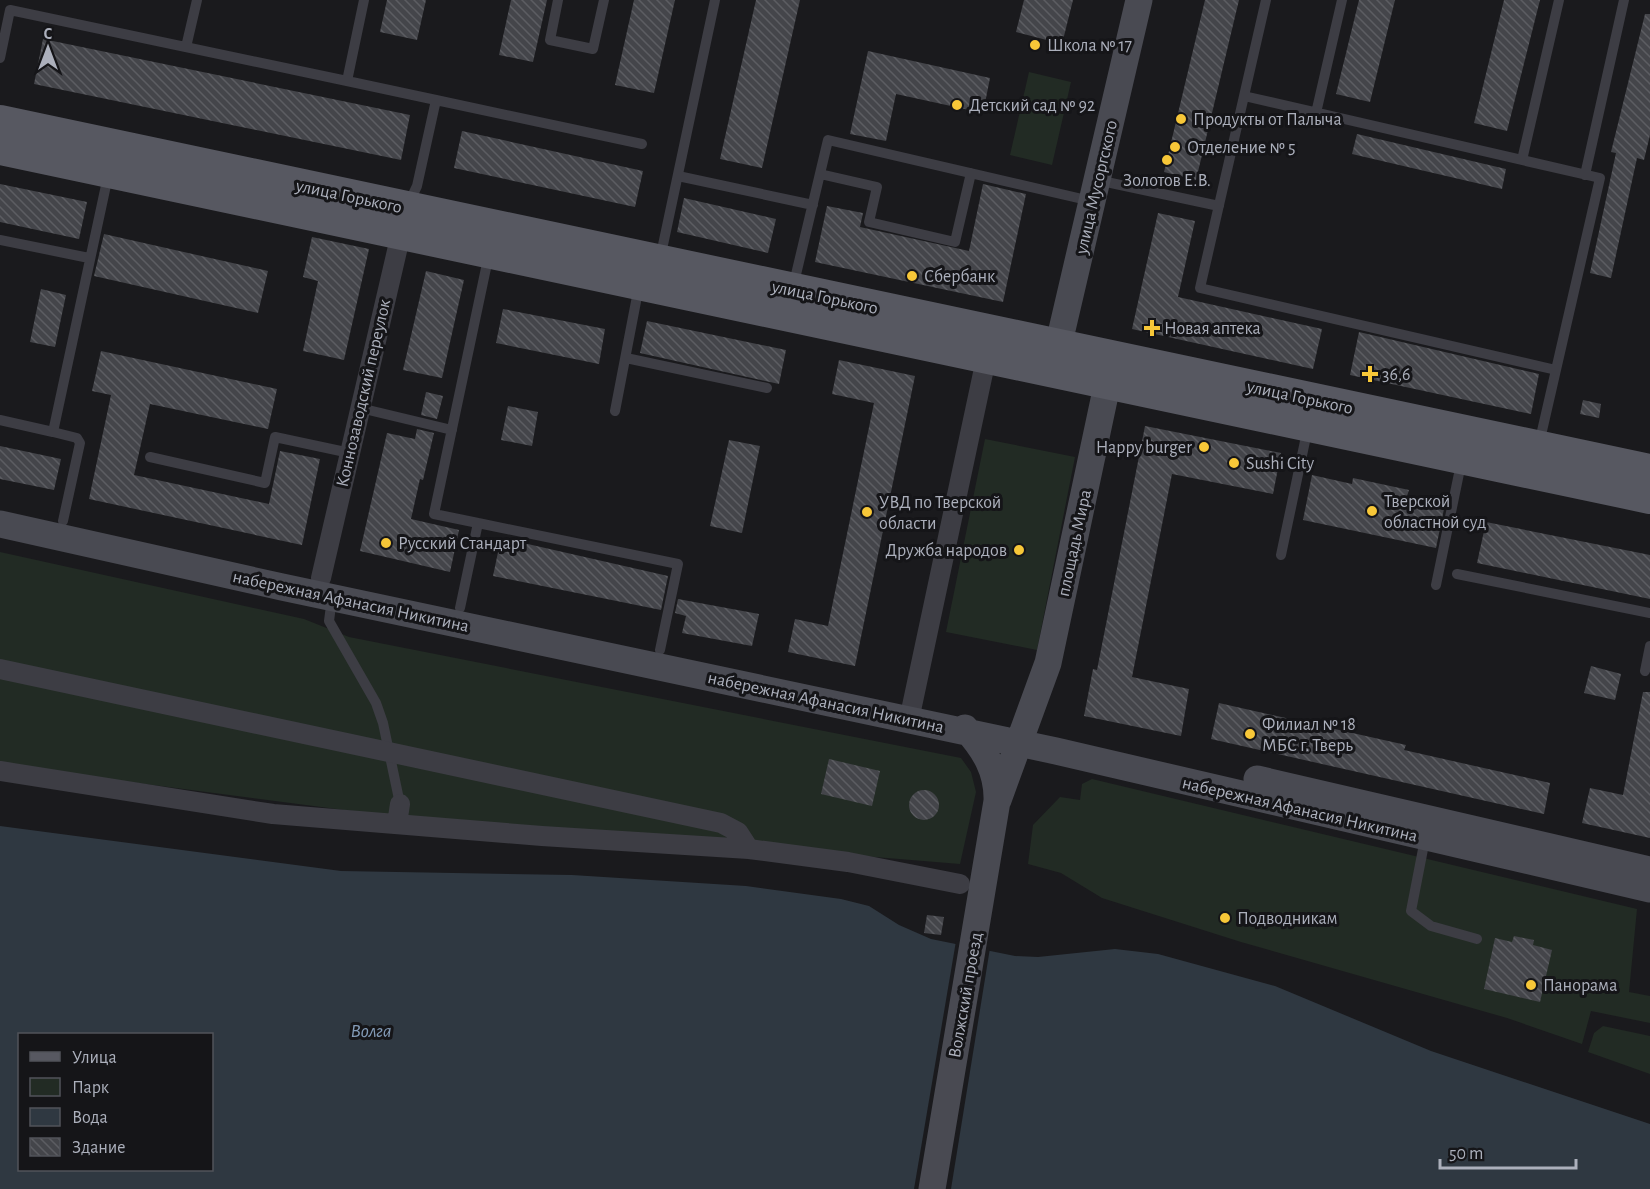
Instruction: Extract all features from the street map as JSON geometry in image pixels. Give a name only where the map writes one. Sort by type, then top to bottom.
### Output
[{"type":"main road","name":"улица Мусоргского","points":[[1055,360],[1139,0]]},
{"type":"main road","name":"улица Горького","points":[[0,121],[403,221],[489,254],[986,359],[1055,360]]},
{"type":"main road","name":"улица Горького","points":[[0,149],[109,173],[659,262],[793,291],[1055,360],[1110,372],[1539,447],[1650,470]]},
{"type":"main road","name":"улица Горького","points":[[1110,372],[1308,427],[1650,498]]},
{"type":"main road","name":"площадь Мира","points":[[1022,735],[1048,663],[1110,372]]},
{"type":"main road","name":"набережная Афанасия Никитина","points":[[0,507],[326,588],[460,608],[660,650],[1022,735],[1650,870]]},
{"type":"main road","name":"набережная Афанасия Никитина","points":[[0,524],[326,588],[919,710]]},
{"type":"main road","name":"Волжский проезд","points":[[919,710],[950,715],[969,733],[990,762],[996,781],[997,801],[932,1189]]},
{"type":"main road","name":"набережная Афанасия Никитина","points":[[969,733],[1022,735],[1056,752],[1650,889]]},
{"type":"main road","name":"Волжский проезд","points":[[997,801],[1022,735]]},
{"type":"main road","points":[[997,801],[1023,769],[1038,759],[1056,752]]},
{"type":"street","name":"Коннозаводский переулок","points":[[326,588],[350,453],[403,221]]},
{"type":"street","points":[[919,710],[920,663],[986,359]]},
{"type":"street","points":[[0,669],[721,823],[738,832],[749,849]]},
{"type":"street","points":[[0,771],[273,814],[749,849],[848,862],[960,884]]},
{"type":"street","points":[[397,824],[400,804]]},
{"type":"lane","points":[[186,47],[197,0]]},
{"type":"lane","points":[[347,81],[364,0]]},
{"type":"lane","points":[[558,0],[550,40],[593,49],[604,0]]},
{"type":"lane","points":[[659,262],[715,0]]},
{"type":"lane","points":[[1266,0],[1200,288],[1556,370]]},
{"type":"lane","points":[[1316,113],[1342,0]]},
{"type":"lane","points":[[1522,160],[1559,0]]},
{"type":"lane","points":[[1585,175],[1624,0]]},
{"type":"lane","points":[[0,58],[2,38],[10,10],[642,144]]},
{"type":"lane","points":[[1244,96],[1600,178],[1539,447]]},
{"type":"lane","points":[[403,221],[417,186],[435,100]]},
{"type":"lane","points":[[793,291],[828,140],[971,173],[1219,206]]},
{"type":"lane","points":[[53,432],[109,173]]},
{"type":"lane","points":[[820,174],[877,187],[869,222],[955,242],[971,173]]},
{"type":"lane","points":[[678,176],[813,205]]},
{"type":"lane","points":[[0,240],[89,258]]},
{"type":"lane","points":[[489,254],[434,514],[678,564],[660,650]]},
{"type":"lane","points":[[615,411],[639,286]]},
{"type":"lane","points":[[626,357],[767,388]]},
{"type":"lane","points":[[360,408],[452,430]]},
{"type":"lane","points":[[0,420],[77,438],[80,443],[63,521]]},
{"type":"lane","points":[[1281,555],[1308,427]]},
{"type":"lane","points":[[150,457],[265,483],[275,436],[350,453]]},
{"type":"lane","points":[[1436,585],[1462,459]]},
{"type":"lane","points":[[460,608],[478,524]]},
{"type":"lane","points":[[1457,574],[1650,613]]},
{"type":"lane","points":[[326,588],[330,621],[376,703],[390,754],[400,804]]},
{"type":"lane","points":[[1645,671],[1650,646]]},
{"type":"lane","points":[[1425,838],[1411,911],[1431,926],[1477,939]]},
{"type":"green space","points":[[1029,72],[1071,82],[1052,165],[1010,155]]},
{"type":"green space","points":[[985,439],[1075,457],[1037,650],[946,632]]},
{"type":"green space","points":[[0,552],[304,619],[349,637],[961,758],[971,772],[976,792],[960,864],[421,820],[0,765]]},
{"type":"green space","points":[[1092,779],[1637,909],[1629,992],[1650,996],[1650,1023],[1591,1011],[1582,1044],[1507,1018],[1241,942],[1102,898],[1061,873],[1028,864],[1033,825],[1060,797],[1080,800],[1082,784]]},
{"type":"green space","points":[[1603,1026],[1650,1036],[1650,1074],[1588,1052],[1594,1033]]},
{"type":"water","name":"Волга","points":[[0,826],[341,871],[572,875],[746,886],[841,899],[869,906],[899,925],[931,939],[1015,956],[1038,957],[1115,949],[1158,954],[1275,986],[1431,1051],[1650,1124],[1650,1189],[0,1189]]},
{"type":"pier","points":[[956,941],[990,948],[951,1189],[914,1189]]},
{"type":"building","points":[[387,0],[426,0],[417,40],[380,32]]},
{"type":"building","points":[[511,0],[547,0],[533,62],[499,55]]},
{"type":"building","points":[[634,0],[675,0],[654,93],[615,85]]},
{"type":"building","points":[[756,0],[800,0],[762,168],[720,159]]},
{"type":"building","points":[[1024,0],[1073,0],[1062,44],[1016,32]]},
{"type":"building","points":[[1205,0],[1239,0],[1196,180],[1164,172]]},
{"type":"building","points":[[1359,0],[1395,0],[1370,102],[1336,94]]},
{"type":"building","points":[[1504,0],[1540,0],[1507,131],[1474,123]]},
{"type":"building","points":[[1645,14],[1650,14],[1650,135],[1644,160],[1637,158],[1611,278],[1590,273],[1616,153],[1611,152]]},
{"type":"building","points":[[43,39],[410,115],[401,160],[34,84]]},
{"type":"building","points":[[868,51],[990,78],[983,113],[896,94],[886,141],[850,134]]},
{"type":"building","points":[[462,131],[643,171],[635,207],[454,168]]},
{"type":"building","points":[[1357,134],[1506,169],[1502,189],[1352,154]]},
{"type":"building","points":[[0,184],[87,202],[79,239],[0,222]]},
{"type":"building","points":[[983,184],[1026,194],[1003,302],[815,262],[827,206],[863,213],[860,227],[969,251]]},
{"type":"building","points":[[684,198],[776,219],[768,253],[677,232]]},
{"type":"building","points":[[1158,213],[1195,221],[1178,297],[1322,329],[1313,369],[1132,329]]},
{"type":"building","points":[[104,234],[268,271],[258,313],[94,276]]},
{"type":"building","points":[[312,237],[369,249],[344,360],[303,351],[318,281],[303,277]]},
{"type":"building","points":[[426,271],[464,280],[442,378],[403,370]]},
{"type":"building","points":[[41,289],[66,295],[55,347],[30,342]]},
{"type":"building","points":[[503,309],[605,329],[599,364],[496,343]]},
{"type":"building","points":[[647,321],[786,350],[779,384],[640,353]]},
{"type":"building","points":[[1359,332],[1539,374],[1531,414],[1350,375]]},
{"type":"building","points":[[101,351],[277,389],[268,429],[150,404],[134,475],[269,504],[280,451],[320,459],[302,545],[89,499],[111,395],[92,391]]},
{"type":"building","points":[[839,360],[915,376],[855,666],[788,652],[795,619],[828,626],[874,403],[832,394]]},
{"type":"building","points":[[426,392],[443,396],[437,419],[421,415]]},
{"type":"building","points":[[1583,400],[1601,404],[1599,418],[1580,414]]},
{"type":"building","points":[[508,406],[538,412],[532,446],[501,440]]},
{"type":"building","points":[[1145,426],[1281,453],[1273,494],[1172,474],[1132,677],[1189,689],[1181,736],[1084,716],[1093,669],[1097,670]]},
{"type":"building","points":[[417,429],[434,433],[411,519],[459,530],[450,572],[360,551],[387,433],[415,439]]},
{"type":"building","points":[[729,440],[760,446],[742,533],[710,526]]},
{"type":"building","points":[[0,446],[61,459],[54,490],[0,479]]},
{"type":"building","points":[[1312,475],[1352,484],[1353,478],[1409,490],[1407,496],[1445,504],[1436,548],[1303,520]]},
{"type":"building","points":[[1486,522],[1650,555],[1650,599],[1477,563]]},
{"type":"building","points":[[501,538],[668,576],[661,610],[493,576]]},
{"type":"building","points":[[678,599],[759,614],[752,646],[682,633],[686,616],[675,613]]},
{"type":"building","points":[[1591,666],[1621,674],[1615,700],[1584,693]]},
{"type":"building","points":[[1643,692],[1650,692],[1650,838],[1582,823],[1590,788],[1623,795]]},
{"type":"building","points":[[1219,703],[1406,745],[1404,750],[1550,783],[1544,814],[1211,739]]},
{"type":"building","points":[[829,759],[880,771],[872,806],[821,794]]},
{"type":"building","points":[[924,790],[935,794],[939,805],[935,816],[924,820],[913,816],[909,805],[913,794]]},
{"type":"building","points":[[927,915],[944,917],[941,935],[924,933]]},
{"type":"building","points":[[1514,936],[1534,940],[1533,945],[1552,950],[1540,1002],[1484,989],[1495,938],[1512,942]]},
{"type":"place","name":"Школа № 17","points":[[1035,45]]},
{"type":"place","name":"Детский сад № 92","points":[[957,105]]},
{"type":"place","name":"Продукты от Палыча","points":[[1181,119]]},
{"type":"place","name":"Отделение № 5","points":[[1175,147]]},
{"type":"place","name":"Золотов Е.В.","points":[[1167,160]]},
{"type":"place","name":"Сбербанк","points":[[912,276]]},
{"type":"place","name":"Новая аптека","points":[[1152,328]]},
{"type":"place","name":"36,6","points":[[1370,374]]},
{"type":"place","name":"Happy burger","points":[[1204,447]]},
{"type":"place","name":"Sushi City","points":[[1234,463]]},
{"type":"place","name":"Тверской областной суд","points":[[1372,511]]},
{"type":"place","name":"УВД по Тверской области","points":[[867,512]]},
{"type":"place","name":"Русский Стандарт","points":[[386,543]]},
{"type":"place","name":"Дружба народов","points":[[1019,550]]},
{"type":"place","name":"Филиал № 18 МБС г. Тверь","points":[[1250,734]]},
{"type":"place","name":"Подводникам","points":[[1225,918]]},
{"type":"place","name":"Панорама","points":[[1531,985]]}]
